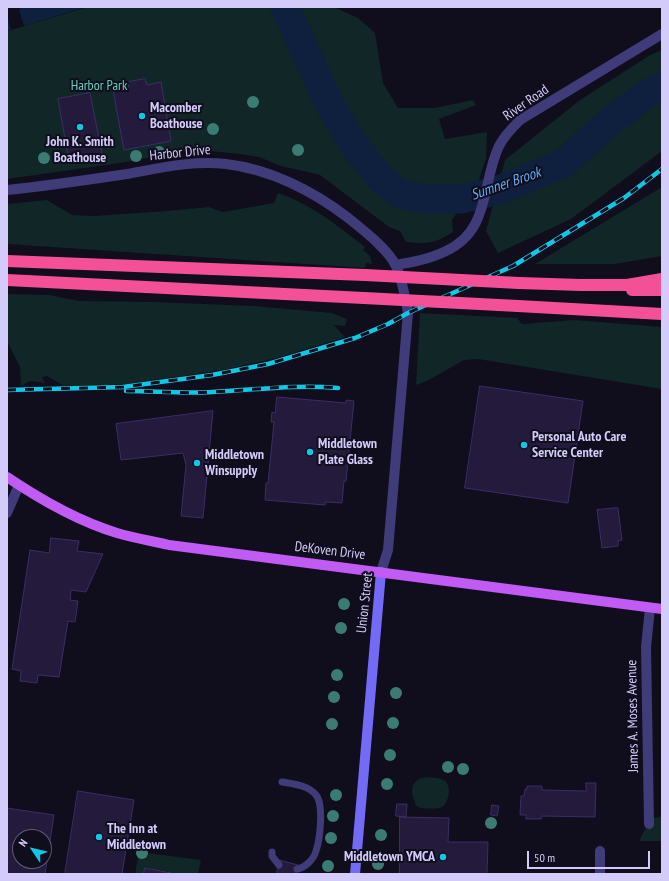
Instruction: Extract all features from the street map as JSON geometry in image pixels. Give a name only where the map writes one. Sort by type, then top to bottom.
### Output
[{"type":"highway","points":[[7,261],[365,275],[631,290],[662,290]]},
{"type":"highway","points":[[581,286],[627,285],[662,279]]},
{"type":"highway","points":[[7,280],[610,310],[662,314]]},
{"type":"highway","points":[[610,310],[662,318]]},
{"type":"main road","name":"DeKoven Drive","points":[[7,477],[58,507],[103,528],[169,545],[662,610]]},
{"type":"street","name":"River Road","points":[[396,265],[428,259],[447,251],[462,241],[471,231],[483,207],[493,160],[499,145],[507,133],[520,120],[662,34]]},
{"type":"street","name":"Harbor Drive","points":[[7,190],[88,180],[189,163],[226,164],[244,167],[301,188],[337,210],[373,239],[396,265]]},
{"type":"street","name":"Union Street","points":[[354,874],[381,572],[387,555],[389,542],[408,313],[404,292],[396,265]]},
{"type":"street","points":[[7,513],[19,485]]},
{"type":"street","name":"James A. Moses Avenue","points":[[649,824],[646,647],[650,608]]},
{"type":"street","points":[[600,851],[600,874]]},
{"type":"lane","points":[[282,782],[300,785],[315,794],[319,800],[319,832],[316,852],[309,863],[301,869],[297,869]]},
{"type":"lane","points":[[272,852],[272,856],[279,865]]},
{"type":"green space","name":"Harbor Park","points":[[88,7],[334,7],[358,18],[375,33],[383,83],[398,108],[434,108],[473,100],[476,105],[439,119],[445,139],[487,132],[486,158],[478,183],[452,220],[453,232],[436,241],[420,243],[406,242],[400,231],[389,227],[320,175],[281,166],[259,157],[240,154],[200,150],[181,152],[120,163],[7,179],[7,31]]},
{"type":"green space","points":[[662,50],[662,151],[571,219],[498,253],[486,231],[505,160],[580,100],[650,55]]},
{"type":"green space","points":[[662,187],[662,256],[615,264],[535,264]]},
{"type":"green space","points":[[278,193],[313,209],[345,231],[365,247],[363,250],[370,256],[372,264],[366,263],[365,268],[7,244],[7,204],[47,200],[72,215],[94,216],[209,207],[223,212],[274,203]]},
{"type":"green space","points":[[7,294],[49,295],[79,301],[253,306],[332,313],[347,319],[345,326],[334,325],[345,337],[281,357],[223,370],[126,384],[64,386],[47,376],[42,377],[45,383],[30,381],[21,386],[20,367],[7,341]]},
{"type":"green space","points":[[420,313],[517,318],[522,324],[574,320],[662,327],[662,389],[478,359],[464,360],[427,381],[416,385]]},
{"type":"green space","points":[[427,777],[441,779],[447,784],[449,791],[447,800],[446,803],[440,808],[420,808],[415,803],[412,787],[419,779]]},
{"type":"green space","points":[[662,817],[662,841],[639,841],[645,829],[651,825],[654,818]]},
{"type":"green space","points":[[139,852],[201,860],[198,874],[171,874],[171,872],[145,868],[144,874],[135,874]]},
{"type":"water","points":[[7,7],[86,7],[7,31]]},
{"type":"pier","points":[[7,7],[25,7],[19,9],[24,26],[11,30],[7,15]]},
{"type":"building","name":"Macomber Boathouse","points":[[145,79],[147,85],[161,82],[171,141],[124,150],[113,90],[129,87],[128,82]]},
{"type":"building","name":"John K. Smith Boathouse","points":[[90,93],[102,154],[69,161],[58,99]]},
{"type":"building","name":"Personal Auto Care Service Center","points":[[480,386],[583,401],[568,503],[465,488]]},
{"type":"building","name":"Middletown Plate Glass","points":[[277,397],[346,403],[346,400],[354,401],[346,481],[344,481],[342,503],[325,502],[325,505],[265,500],[274,422],[271,422],[272,412],[275,413]]},
{"type":"building","name":"Middletown Winsupply","points":[[213,411],[203,518],[181,516],[186,465],[183,453],[121,460],[116,424]]},
{"type":"building","points":[[618,508],[622,540],[618,541],[618,546],[602,548],[597,510]]},
{"type":"building","points":[[51,538],[79,541],[77,551],[103,554],[86,592],[71,590],[70,600],[78,601],[75,622],[68,621],[59,677],[38,675],[37,683],[20,681],[21,671],[12,669],[30,550],[49,553]]},
{"type":"building","points":[[586,783],[596,783],[595,817],[542,816],[541,819],[526,819],[526,815],[520,815],[521,796],[524,796],[527,786],[542,786],[542,790],[586,791]]},
{"type":"building","name":"The Inn at Middletown","points":[[78,791],[134,800],[122,874],[65,874]]},
{"type":"building","points":[[397,804],[407,804],[406,817],[396,816]]},
{"type":"building","points":[[492,805],[499,806],[497,816],[491,815]]},
{"type":"building","points":[[7,808],[54,815],[52,829],[12,829],[12,869],[46,869],[45,874],[7,874]]},
{"type":"building","name":"Middletown YMCA","points":[[400,817],[449,818],[448,842],[488,842],[487,874],[399,874]]},
{"type":"building","points":[[279,860],[298,865],[296,874],[277,874]]},
{"type":"building","points":[[145,868],[171,873],[171,874],[144,874]]},
{"type":"waterway","name":"Sumner Brook","points":[[285,7],[329,103],[354,145],[382,180],[402,194],[425,199],[462,199],[499,190],[564,163],[606,125],[648,93],[662,87]]},
{"type":"railway","points":[[7,390],[123,387],[212,375],[268,364],[355,338],[513,266],[624,198],[662,169]]},
{"type":"railway","points":[[126,391],[201,393],[291,387],[338,388]]},
{"type":"place","name":"Macomber Boathouse","points":[[142,116]]},
{"type":"place","name":"John K. Smith Boathouse","points":[[80,127]]},
{"type":"place","name":"Personal Auto Care Service Center","points":[[524,445]]},
{"type":"place","name":"Middletown Plate Glass","points":[[310,452]]},
{"type":"place","name":"Middletown Winsupply","points":[[197,463]]},
{"type":"place","name":"The Inn at Middletown","points":[[99,837]]},
{"type":"place","name":"Middletown YMCA","points":[[443,857]]}]
